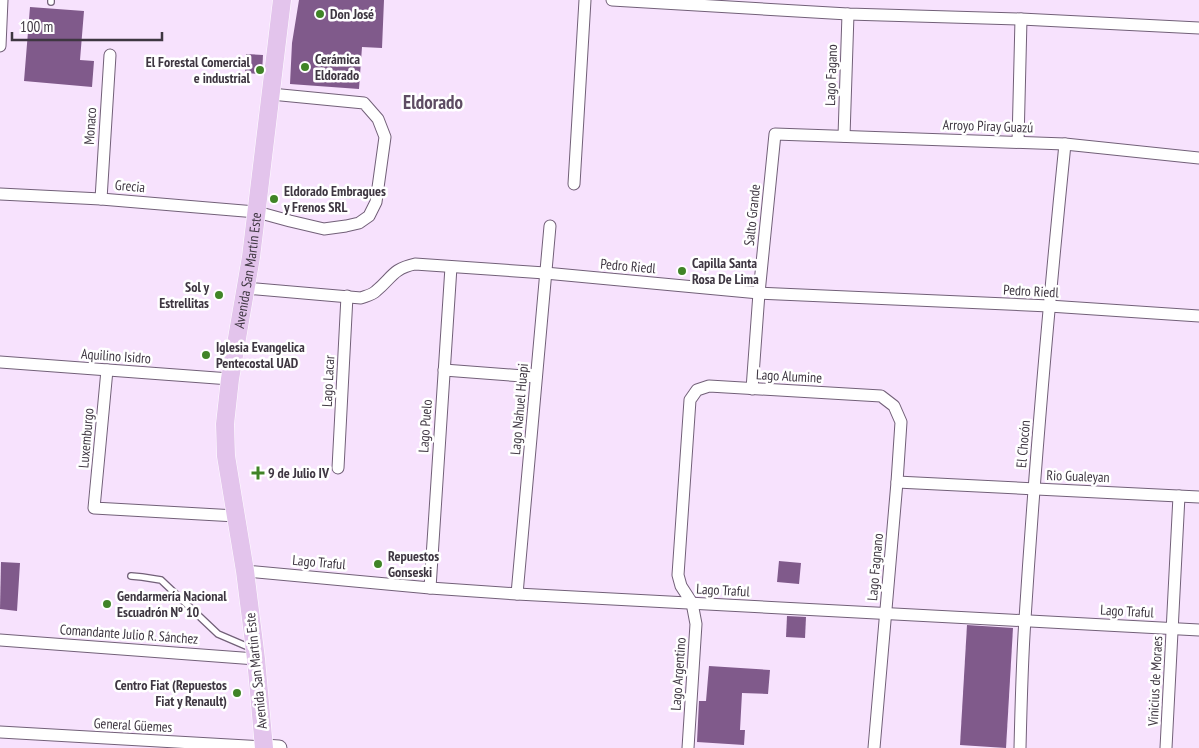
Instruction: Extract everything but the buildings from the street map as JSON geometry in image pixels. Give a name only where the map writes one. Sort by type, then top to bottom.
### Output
[{"type":"main road","name":"Avenida San Martín Este","points":[[269,748],[245,570],[226,456],[225,424],[256,212],[282,0]]},
{"type":"street","points":[[0,46],[2,0]]},
{"type":"street","points":[[574,184],[585,0]]},
{"type":"street","points":[[612,0],[848,14],[1021,19],[1199,28]]},
{"type":"street","name":"Lago Fagano","points":[[844,136],[848,14]]},
{"type":"street","points":[[1018,142],[1021,19]]},
{"type":"street","name":"Monaco","points":[[101,199],[110,55]]},
{"type":"street","points":[[256,212],[324,229],[359,223],[369,216],[376,202],[385,138],[378,119],[364,103],[271,94]]},
{"type":"street","name":"Arroyo Piray Guazú","points":[[775,134],[1065,144],[1199,158]]},
{"type":"street","name":"Salto Grande","points":[[752,389],[759,293],[775,134]]},
{"type":"street","name":"El Chocón","points":[[1020,748],[1024,621],[1049,306],[1065,144]]},
{"type":"street","name":"Grecia","points":[[0,194],[101,199],[256,212]]},
{"type":"street","name":"Lago Nahuel Huapi","points":[[518,594],[550,226]]},
{"type":"street","name":"Pedro Riedl","points":[[245,288],[361,298],[374,293],[396,272],[404,267],[415,264],[545,273],[759,293],[1049,306],[1199,316]]},
{"type":"street","name":"Lago Puelo","points":[[430,588],[451,267]]},
{"type":"street","name":"Lago Lacar","points":[[338,468],[348,296]]},
{"type":"street","name":"Aquilino Isidro","points":[[0,362],[230,380]]},
{"type":"street","name":"Luxemburgo","points":[[108,370],[94,508],[236,516]]},
{"type":"street","points":[[444,370],[536,377]]},
{"type":"street","name":"Lago Alumine","points":[[692,603],[681,586],[678,575],[690,400],[696,390],[709,386],[881,396]]},
{"type":"street","name":"Lago Fagnano","points":[[874,748],[901,422],[894,406],[881,396]]},
{"type":"street","name":"Rio Gualeyan","points":[[897,482],[1199,497]]},
{"type":"street","name":"Vinicius de Moraes","points":[[1166,748],[1179,496]]},
{"type":"street","name":"Lago Traful","points":[[245,570],[430,588],[518,594],[1199,630]]},
{"type":"street","name":"Lago Argentino","points":[[688,748],[696,624],[692,603]]},
{"type":"street","name":"Comandante Julio R. Sánchez","points":[[0,640],[255,654]]},
{"type":"street","name":"General Güemes","points":[[0,732],[106,743],[269,748]]},
{"type":"lane","points":[[131,576],[161,580],[218,634],[255,654]]},
{"type":"place","name":"Don José","points":[[320,14]]},
{"type":"place","name":"Cerámica Eldorado","points":[[305,67]]},
{"type":"place","name":"El Forestal Comercial e industrial","points":[[260,70]]},
{"type":"place","name":"Eldorado Embragues y Frenos SRL","points":[[274,199]]},
{"type":"place","name":"Capilla Santa Rosa De Lima","points":[[682,271]]},
{"type":"place","name":"Sol y Estrellitas","points":[[219,295]]},
{"type":"place","name":"Iglesia Evangelica Pentecostal UAD","points":[[206,355]]},
{"type":"place","name":"9 de Julio IV","points":[[258,473]]},
{"type":"place","name":"Repuestos Gonseski","points":[[378,564]]},
{"type":"place","name":"Gendarmería Nacional Escuadrón Nº 10","points":[[107,604]]},
{"type":"place","name":"Centro Fiat (Repuestos Fiat y Renault)","points":[[237,693]]},
{"type":"district","name":"Eldorado","points":[[433,102]]}]
